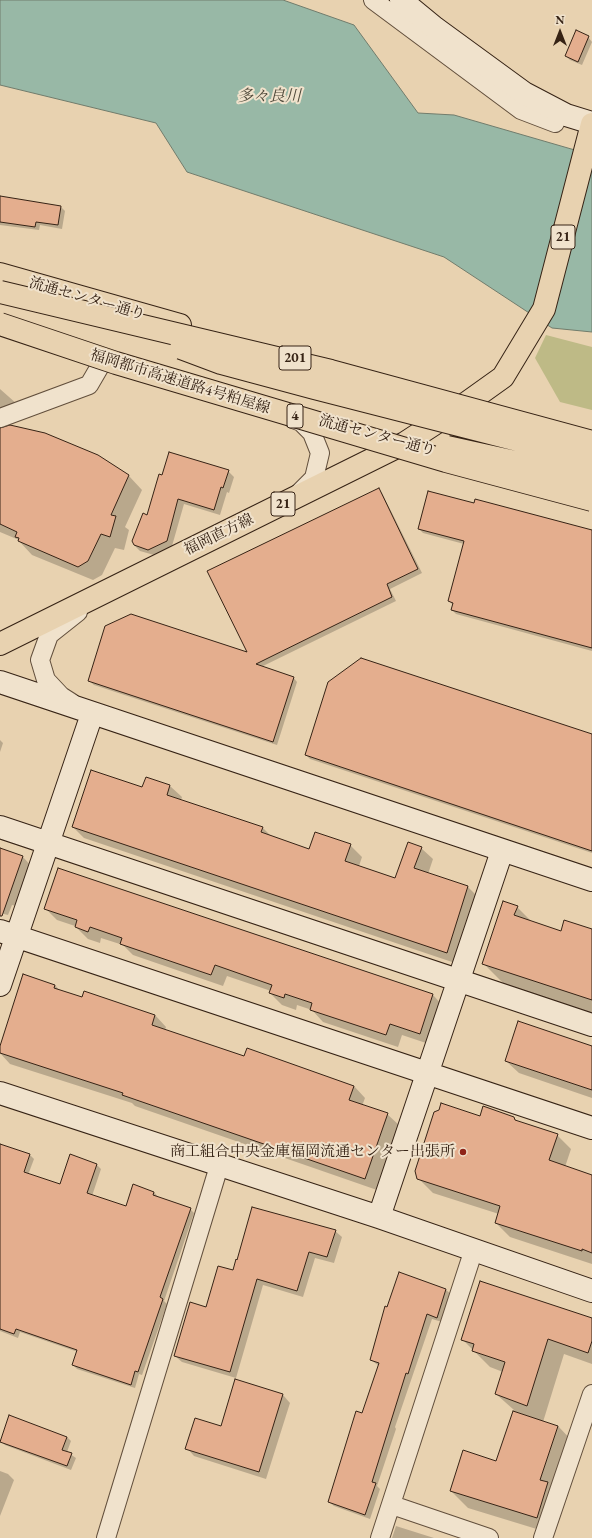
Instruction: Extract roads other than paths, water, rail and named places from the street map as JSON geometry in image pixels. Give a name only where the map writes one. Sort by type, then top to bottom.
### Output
[{"type":"main road","name":"福岡直方線","points":[[0,644],[405,443],[503,377],[544,309],[587,149],[592,123]]},
{"type":"main road","name":"流通センター通り","points":[[0,274],[271,351],[592,436]]},
{"type":"main road","points":[[0,292],[331,371],[592,442]]},
{"type":"main road","points":[[76,311],[222,363],[592,459]]},
{"type":"main road","name":"福岡都市高速道路4号粕屋線","points":[[0,324],[116,363],[446,461],[592,500]]},
{"type":"main road","name":"流通センター通り","points":[[0,332],[244,401],[405,443],[592,496]]},
{"type":"main road","points":[[325,425],[428,443],[592,479]]},
{"type":"street","points":[[373,0],[521,110],[555,123]]},
{"type":"street","points":[[401,0],[435,28],[524,93],[566,115],[592,123]]},
{"type":"street","points":[[0,418],[89,385],[103,361]]},
{"type":"street","points":[[244,401],[301,422],[312,433],[320,453],[314,478],[294,498]]},
{"type":"street","points":[[92,714],[61,696],[46,680],[40,660],[49,635],[104,592]]},
{"type":"street","points":[[0,682],[592,880]]},
{"type":"street","points":[[0,985],[9,934],[49,843],[92,714]]},
{"type":"street","points":[[0,827],[592,1025]]},
{"type":"street","points":[[379,1217],[502,851]]},
{"type":"street","points":[[9,934],[592,1128]]},
{"type":"street","points":[[0,1093],[219,1166],[379,1217],[592,1290]]},
{"type":"street","points":[[106,1538],[219,1166]]},
{"type":"street","points":[[380,1538],[392,1505],[474,1249]]},
{"type":"street","points":[[543,1538],[592,1394]]},
{"type":"street","points":[[392,1505],[489,1538]]},
{"type":"water","name":"多々良川","points":[[0,0],[283,0],[354,25],[418,113],[454,115],[592,155],[592,332],[552,328],[444,257],[187,172],[156,123],[0,85]]},
{"type":"place","name":"商工組合中央金庫福岡流通センター出張所","points":[[463,1152]]}]
